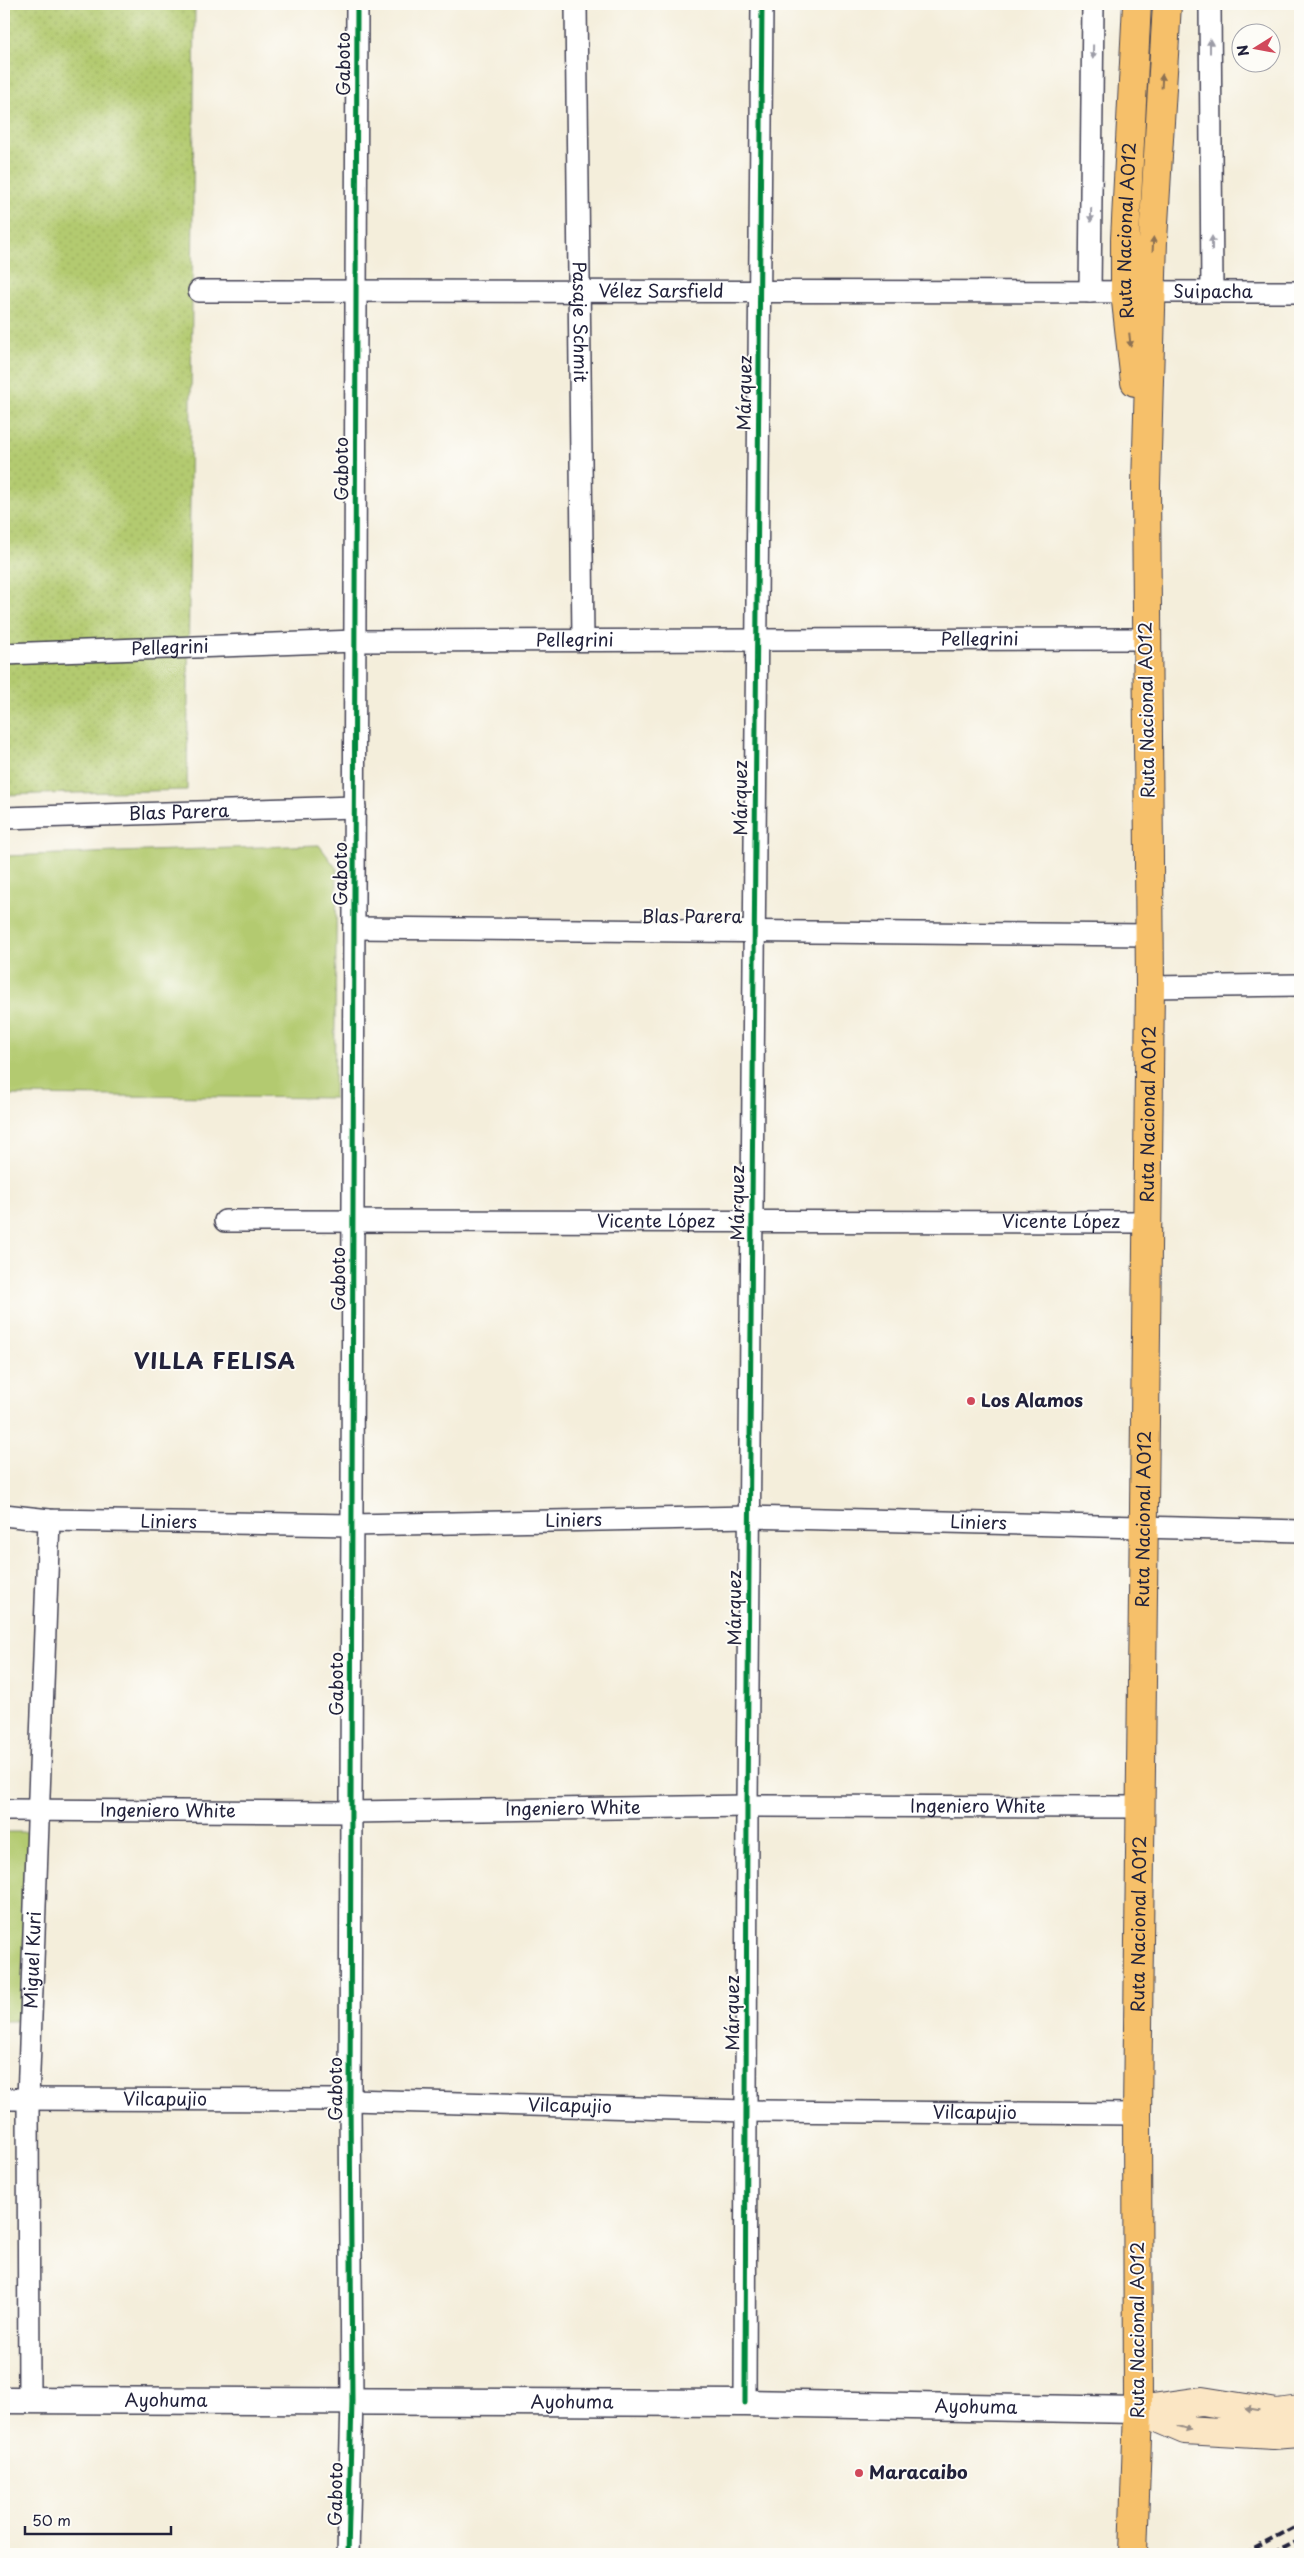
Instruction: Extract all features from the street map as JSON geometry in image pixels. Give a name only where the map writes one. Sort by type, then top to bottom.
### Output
[{"type":"main road","points":[[1125,4],[1131,94]]},
{"type":"main road","name":"Ruta Nacional A012","points":[[1137,4],[1131,94],[1125,292],[1146,485]]},
{"type":"main road","name":"Ruta Nacional A012","points":[[1133,2554],[1138,2410],[1137,2114],[1149,1222],[1150,935],[1146,485],[1151,292],[1167,4]]},
{"type":"main road","points":[[1138,2410],[1202,2401],[1277,2413],[1300,2410]]},
{"type":"main road","points":[[1138,2410],[1186,2430],[1273,2435],[1300,2433]]},
{"type":"street","name":"Gaboto","points":[[348,2554],[352,2401],[350,2100],[351,1525],[358,4]]},
{"type":"street","name":"Pasaje Schmit","points":[[576,4],[583,640]]},
{"type":"street","name":"Márquez","points":[[745,2403],[749,1517],[762,4]]},
{"type":"street","points":[[1090,292],[1093,4]]},
{"type":"street","points":[[1210,4],[1212,292]]},
{"type":"street","name":"Vélez Sarsfield","points":[[199,291],[1125,292]]},
{"type":"street","name":"Suipacha","points":[[1125,292],[1300,292]]},
{"type":"street","name":"Pellegrini","points":[[4,654],[355,641],[1146,639]]},
{"type":"street","name":"Blas Parera","points":[[4,818],[355,807]]},
{"type":"street","name":"Blas Parera","points":[[354,928],[1150,935]]},
{"type":"street","points":[[1150,987],[1300,985]]},
{"type":"street","name":"Vicente López","points":[[225,1221],[1149,1222]]},
{"type":"street","name":"Liniers","points":[[4,1515],[49,1520],[351,1525],[749,1517],[1300,1531]]},
{"type":"street","name":"Miguel Kuri","points":[[30,2400],[28,2099],[49,1520]]},
{"type":"street","name":"Ingeniero White","points":[[4,1810],[351,1812],[747,1806],[1142,1807]]},
{"type":"street","name":"Vilcapujio","points":[[4,2099],[350,2100],[746,2111],[1137,2114]]},
{"type":"street","name":"Ayohuma","points":[[4,2400],[745,2403],[1138,2410]]},
{"type":"green space","points":[[4,4],[195,4],[187,790],[4,795]]},
{"type":"green space","points":[[319,845],[337,869],[334,1098],[4,1095],[4,856]]},
{"type":"green space","points":[[4,1832],[28,1832],[21,2021],[4,2021]]},
{"type":"railway","points":[[1244,2554],[1300,2525]]},
{"type":"railway","points":[[1272,2554],[1300,2540]]},
{"type":"cycle path","points":[[348,2554],[352,2401],[350,2100],[357,4]]},
{"type":"cycle path","points":[[745,2403],[747,1806],[762,4]]},
{"type":"place","name":"Los Alamos","points":[[971,1401]]},
{"type":"place","name":"Maracaibo","points":[[859,2473]]},
{"type":"district","name":"VILLA FELISA","points":[[215,1361]]}]
